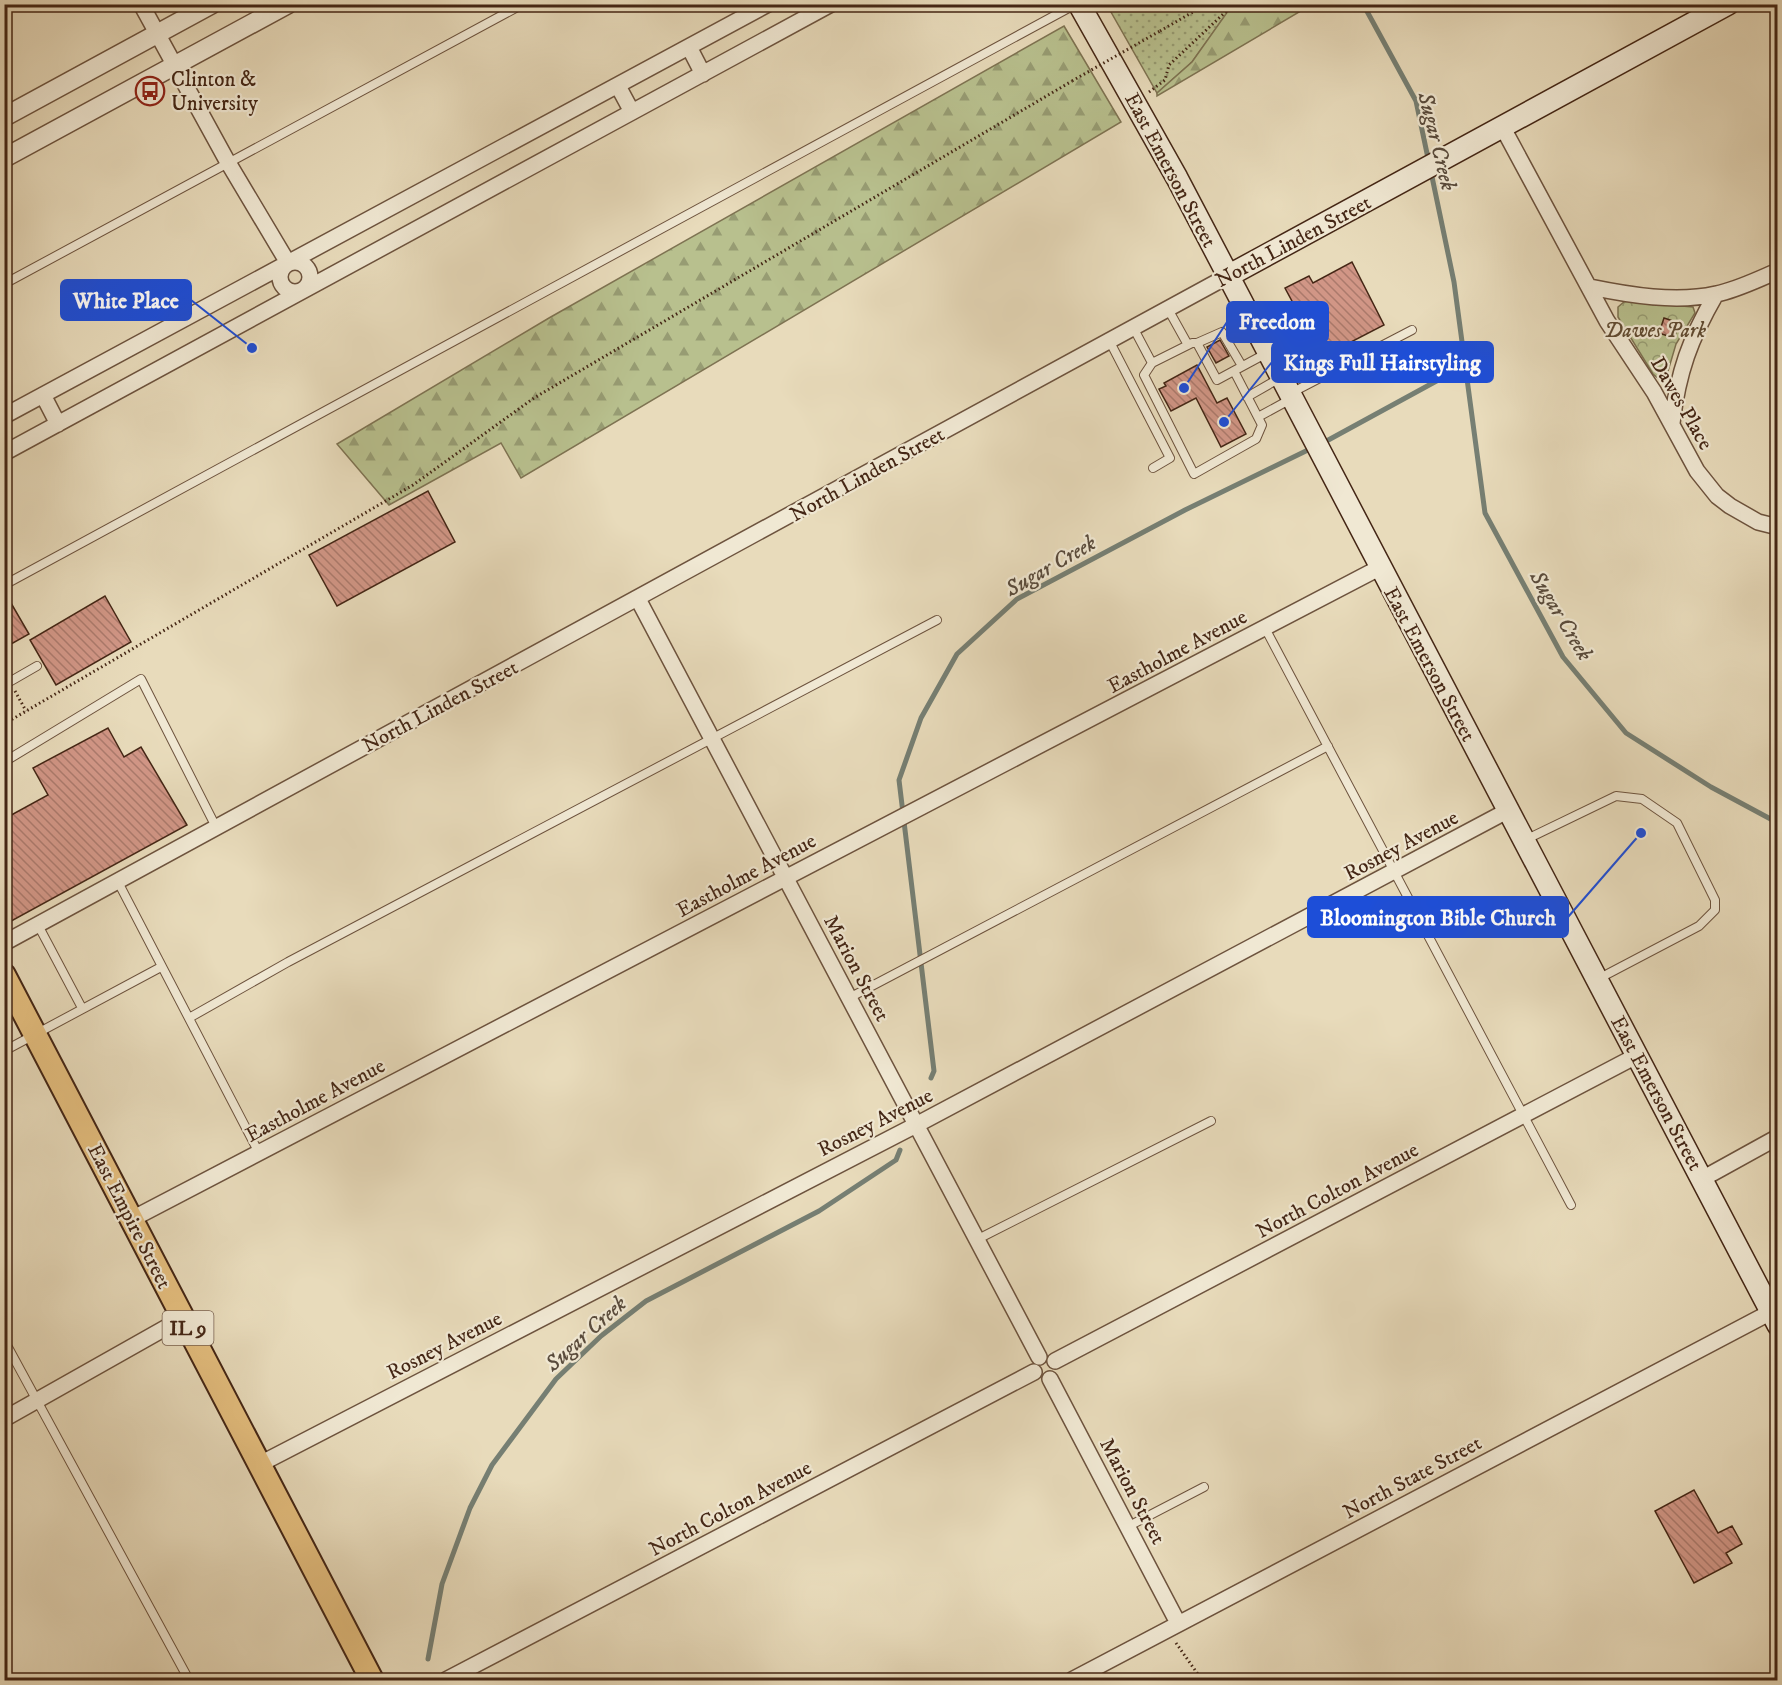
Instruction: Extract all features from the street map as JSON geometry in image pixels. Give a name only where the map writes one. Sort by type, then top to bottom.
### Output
[{"type":"main road","name":"East Emerson Street","points":[[1078,4],[1135,103],[1228,276],[1774,1318]]},
{"type":"main road","name":"North Linden Street","points":[[1228,276],[1728,4]]},
{"type":"main road","name":"East Empire Street","points":[[6,984],[35,1034],[372,1680]]},
{"type":"street","points":[[141,4],[228,163],[288,263]]},
{"type":"street","points":[[4,117],[212,4]]},
{"type":"street","points":[[4,158],[288,4]]},
{"type":"street","points":[[4,416],[768,4]]},
{"type":"street","points":[[4,453],[831,4]]},
{"type":"street","points":[[689,47],[703,74]]},
{"type":"street","points":[[618,86],[632,112]]},
{"type":"street","name":"Dawes Place","points":[[1503,128],[1607,321],[1672,423],[1706,484],[1730,506],[1758,522],[1778,527]]},
{"type":"street","points":[[288,263],[280,275],[282,285],[290,291],[300,292]]},
{"type":"street","points":[[288,263],[302,264],[308,272],[309,281],[300,292]]},
{"type":"street","points":[[1590,287],[1628,294],[1688,297],[1716,294],[1778,271]]},
{"type":"street","name":"North Linden Street","points":[[4,943],[1228,276]]},
{"type":"street","points":[[1672,423],[1680,371],[1689,343],[1716,294]]},
{"type":"street","points":[[43,395],[58,424]]},
{"type":"street","name":"Eastholme Avenue","points":[[132,1219],[1379,568]]},
{"type":"street","name":"Marion Street","points":[[638,599],[1039,1357]]},
{"type":"street","name":"Rosney Avenue","points":[[260,1464],[915,1125],[1507,811]]},
{"type":"street","name":"North Colton Avenue","points":[[1055,1361],[1638,1055]]},
{"type":"street","points":[[1702,1179],[1778,1137]]},
{"type":"street","points":[[4,1419],[183,1318]]},
{"type":"street","name":"North State Street","points":[[1072,1680],[1774,1318]]},
{"type":"street","points":[[1050,1356],[1055,1361],[1057,1369],[1050,1379],[1039,1378],[1034,1372],[1034,1362],[1039,1357],[1050,1356]]},
{"type":"street","name":"North Colton Avenue","points":[[446,1680],[1034,1372]]},
{"type":"street","name":"Marion Street","points":[[1050,1379],[1128,1527],[1173,1626]]},
{"type":"lane","points":[[4,284],[523,4]]},
{"type":"lane","points":[[4,585],[1078,4]]},
{"type":"lane","points":[[1168,309],[1217,380],[1242,366],[1302,342],[1320,378]]},
{"type":"lane","points":[[1228,339],[1254,326]]},
{"type":"lane","points":[[1134,329],[1152,363]]},
{"type":"lane","points":[[1258,417],[1320,378],[1412,330]]},
{"type":"lane","points":[[1234,371],[1262,425],[1256,439],[1194,474],[1144,375],[1152,363],[1222,332],[1242,366]]},
{"type":"lane","points":[[1110,342],[1170,458],[1153,468]]},
{"type":"lane","points":[[1247,396],[1291,397]]},
{"type":"lane","points":[[189,1018],[288,962],[938,620]]},
{"type":"lane","points":[[1265,628],[1571,1205]]},
{"type":"lane","points":[[7,684],[37,666]]},
{"type":"lane","points":[[4,762],[141,679],[216,827]]},
{"type":"lane","points":[[849,998],[1328,746]]},
{"type":"lane","points":[[1523,841],[1616,796],[1642,799],[1677,823],[1714,900],[1715,910],[1700,926],[1597,979]]},
{"type":"lane","points":[[117,880],[259,1153]]},
{"type":"lane","points":[[37,923],[82,1008]]},
{"type":"lane","points":[[4,1051],[161,967]]},
{"type":"lane","points":[[976,1240],[1211,1121]]},
{"type":"lane","points":[[4,1340],[189,1680]]},
{"type":"lane","points":[[1128,1527],[1204,1487]]},
{"type":"path","points":[[4,724],[413,485],[534,398],[1072,81],[1208,4]]},
{"type":"path","points":[[1135,103],[1165,80],[1169,65],[1234,4]]},
{"type":"path","points":[[7,684],[26,711]]},
{"type":"path","points":[[1173,1626],[1202,1680]]},
{"type":"green space","points":[[1233,4],[1311,5],[1157,96],[1157,93],[1192,62]]},
{"type":"green space","points":[[1107,5],[1233,5],[1192,62],[1157,93]]},
{"type":"green space","points":[[1064,26],[1121,122],[521,478],[501,443],[389,505],[337,444],[549,318]]},
{"type":"green space","name":"Dawes Park","points":[[1625,301],[1693,307],[1695,313],[1676,344],[1666,378],[1660,380],[1653,374],[1618,317],[1618,307]]},
{"type":"building","points":[[1352,262],[1384,325],[1322,357],[1285,288],[1309,276],[1313,283]]},
{"type":"building","points":[[1664,318],[1679,323],[1674,338],[1659,333]]},
{"type":"building","points":[[1220,340],[1229,356],[1216,363],[1207,347]]},
{"type":"building","points":[[1197,365],[1217,403],[1227,398],[1246,434],[1221,447],[1196,398],[1171,411],[1159,389],[1166,386],[1164,383]]},
{"type":"building","points":[[428,491],[455,542],[337,606],[309,555]]},
{"type":"building","points":[[4,591],[29,634],[4,648]]},
{"type":"building","points":[[105,596],[131,642],[56,685],[30,640]]},
{"type":"building","points":[[108,728],[124,757],[141,747],[187,825],[4,925],[4,819],[48,795],[33,768]]},
{"type":"building","points":[[1694,1490],[1718,1533],[1732,1526],[1742,1544],[1726,1553],[1732,1563],[1694,1583],[1655,1511]]},
{"type":"waterway","name":"Sugar Creek","points":[[1363,4],[1416,101],[1429,163]]},
{"type":"waterway","name":"Sugar Creek","points":[[1431,172],[1454,282],[1485,513],[1563,657],[1626,733],[1711,787],[1778,823]]},
{"type":"waterway","name":"Sugar Creek","points":[[1321,444],[1464,366]]},
{"type":"waterway","name":"Sugar Creek","points":[[931,1078],[934,1071],[899,780],[921,718],[957,654],[1017,599],[1185,510],[1312,448]]},
{"type":"waterway","name":"Sugar Creek","points":[[428,1659],[442,1584],[470,1508],[492,1465],[556,1379],[601,1336],[646,1301],[819,1211],[896,1160],[900,1150]]},
{"type":"place","name":"Clinton & University","points":[[150,91]]},
{"type":"place","name":"White Place","points":[[252,348]]},
{"type":"place","name":"Freedom","points":[[1184,388]]},
{"type":"place","name":"Kings Full Hairstyling","points":[[1224,422]]},
{"type":"place","name":"Bloomington Bible Church","points":[[1641,833]]}]
